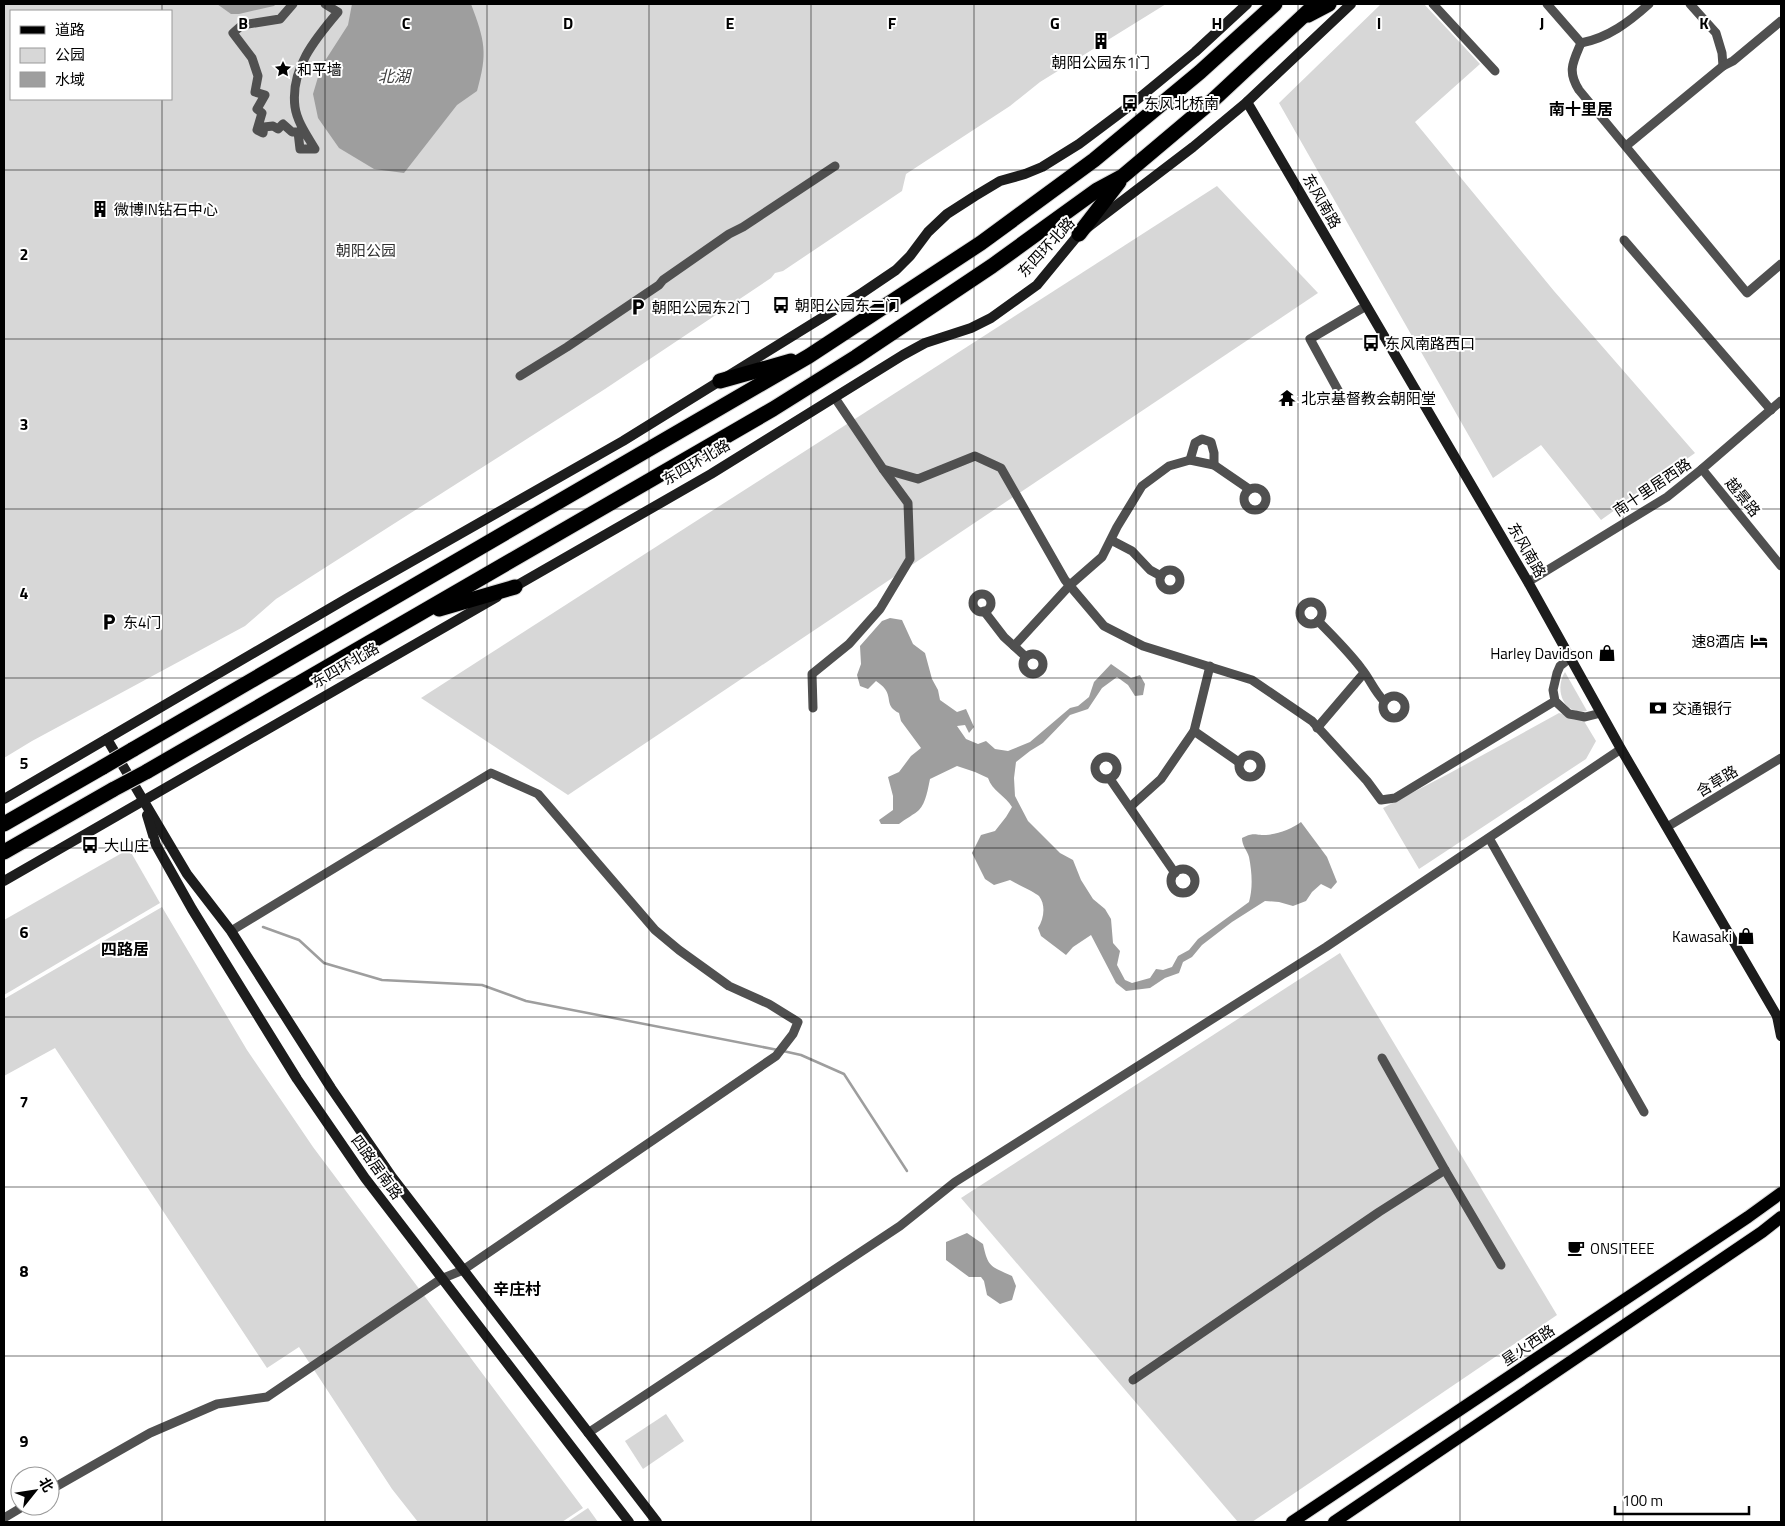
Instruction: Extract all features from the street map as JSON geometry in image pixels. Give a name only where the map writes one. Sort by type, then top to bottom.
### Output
[{"type":"highway","points":[[4,824],[809,356],[981,243],[1094,160],[1200,72],[1275,4]]},
{"type":"highway","name":"东四环北路","points":[[4,852],[146,772],[773,409],[864,351],[992,266],[1097,190],[1123,176],[1212,101],[1316,4]]},
{"type":"highway","points":[[1301,20],[1329,4]]},
{"type":"highway","points":[[1079,234],[1123,176]]},
{"type":"highway","points":[[720,381],[809,356]]},
{"type":"highway","points":[[414,617],[514,586]]},
{"type":"main road","name":"星火西路","points":[[1292,1522],[1740,1223],[1781,1193]]},
{"type":"main road","points":[[1334,1522],[1762,1232],[1781,1217]]},
{"type":"street","points":[[293,4],[280,19],[242,25],[233,33],[252,58],[258,76],[254,92],[265,95],[257,109],[262,113],[256,130],[263,133],[264,127],[273,126],[278,129],[283,124],[292,132],[298,132],[300,149],[315,149],[300,122],[295,108],[298,71],[306,53],[338,12],[325,4]]},
{"type":"street","points":[[4,799],[360,591],[623,441],[896,270],[910,256],[928,232],[947,214],[1000,182],[1042,167],[1079,144],[1195,52],[1247,4]]},
{"type":"street","name":"东四环北路","points":[[4,881],[703,479],[903,355],[925,343],[971,328],[991,318],[1037,285],[1079,234],[1193,147],[1247,102],[1352,4]]},
{"type":"street","points":[[1433,4],[1495,71]]},
{"type":"street","points":[[1546,4],[1581,43]]},
{"type":"street","points":[[1581,43],[1605,36],[1631,20],[1649,4]]},
{"type":"street","points":[[1690,4],[1716,33],[1722,53],[1723,66]]},
{"type":"street","points":[[1626,146],[1723,66],[1733,62],[1781,21]]},
{"type":"street","points":[[1581,43],[1571,68],[1574,82],[1746,293],[1781,264]]},
{"type":"street","name":"东风南路","points":[[1247,102],[1528,582],[1621,749],[1780,1016],[1781,1036]]},
{"type":"street","points":[[520,376],[659,285],[729,234],[751,222],[835,166]]},
{"type":"street","points":[[1624,240],[1771,410]]},
{"type":"street","points":[[1339,392],[1310,339],[1366,306]]},
{"type":"street","points":[[814,708],[812,674],[849,644],[880,609],[910,559],[908,504],[835,398]]},
{"type":"street","name":"南十里居西路","points":[[1528,582],[1667,497],[1702,470],[1781,401]]},
{"type":"street","points":[[1190,460],[1195,443],[1202,439],[1211,442],[1214,453],[1214,465]]},
{"type":"street","points":[[883,468],[918,479],[975,456],[1001,468],[1065,580],[1104,626],[1143,646],[1252,680],[1312,721],[1367,781],[1381,800],[1395,798],[1556,701]]},
{"type":"street","points":[[1014,646],[1070,585],[1102,557],[1142,486],[1169,466],[1190,460],[1214,465],[1248,489]]},
{"type":"street","name":"越景路","points":[[1702,470],[1781,566]]},
{"type":"street","points":[[1111,540],[1132,550],[1150,570],[1161,576]]},
{"type":"street","points":[[984,612],[1004,637],[1026,657]]},
{"type":"street","points":[[1318,621],[1340,643],[1364,672],[1376,693],[1384,701]]},
{"type":"street","points":[[1570,658],[1560,666],[1557,673],[1553,690],[1556,701],[1569,714],[1575,716],[1585,717],[1601,713]]},
{"type":"street","points":[[1130,807],[1161,779],[1194,731],[1210,666]]},
{"type":"street","points":[[1318,728],[1364,672]]},
{"type":"street","points":[[1194,731],[1240,763]]},
{"type":"street","points":[[107,739],[188,874],[231,931],[331,1088],[392,1177],[657,1522]]},
{"type":"street","points":[[588,1433],[900,1226],[955,1182],[1326,947],[1621,749]]},
{"type":"street","name":"含草路","points":[[1667,827],[1781,758]]},
{"type":"street","points":[[60,1484],[150,1433],[217,1404],[267,1397],[441,1279],[463,1270],[776,1056],[793,1034],[798,1022],[770,1004],[729,986],[679,950],[655,930],[538,794],[491,773],[231,931]]},
{"type":"street","points":[[1110,779],[1174,873]]},
{"type":"street","name":"四路居南路","points":[[144,802],[156,845],[192,909],[292,1070],[365,1178],[628,1522]]},
{"type":"street","points":[[1489,838],[1644,1112]]},
{"type":"street","points":[[1382,1058],[1444,1170],[1501,1265]]},
{"type":"street","points":[[1133,1380],[1379,1212],[1444,1170]]},
{"type":"green space","name":"朝阳公园","points":[[4,4],[1166,4],[1040,82],[1010,106],[906,174],[902,191],[783,271],[775,273],[771,278],[605,389],[276,599],[245,626],[4,758]]},
{"type":"green space","points":[[1381,4],[1424,4],[1480,64],[1415,122],[1554,291],[1695,453],[1601,520],[1541,445],[1493,478],[1279,103]]},
{"type":"green space","points":[[1217,186],[1318,293],[568,795],[421,698]]},
{"type":"green space","points":[[1565,672],[1587,711],[1572,709],[1563,700],[1560,686]]},
{"type":"green space","points":[[1559,713],[1584,721],[1596,741],[1586,759],[1419,869],[1383,808]]},
{"type":"green space","points":[[129,849],[160,903],[4,995],[4,920]]},
{"type":"green space","points":[[162,907],[247,1050],[313,1147],[583,1508],[562,1522],[418,1522],[392,1489],[299,1347],[267,1368],[55,1048],[4,1076],[4,999]]},
{"type":"green space","points":[[1340,953],[1557,1315],[1252,1522],[1238,1522],[961,1198]]},
{"type":"green space","points":[[666,1414],[684,1441],[643,1469],[625,1441]]},
{"type":"green space","points":[[588,1508],[598,1522],[567,1522]]},
{"type":"water","points":[[217,4],[276,4],[239,14],[231,14]]},
{"type":"water","name":"北湖","points":[[352,4],[471,4],[479,28],[484,57],[477,91],[457,105],[404,173],[374,169],[339,148],[318,118],[313,94],[321,67],[348,25]]},
{"type":"water","points":[[890,618],[902,620],[913,644],[925,653],[940,700],[957,712],[966,709],[974,727],[969,733],[965,725],[957,726],[966,739],[978,744],[986,741],[995,749],[1008,751],[1030,742],[1070,708],[1078,706],[1089,697],[1094,682],[1111,664],[1131,678],[1140,675],[1145,684],[1143,695],[1135,696],[1128,685],[1117,677],[1102,688],[1088,709],[1070,715],[1043,743],[1016,762],[1014,778],[1015,796],[1028,821],[1060,853],[1073,860],[1081,880],[1093,899],[1105,909],[1111,919],[1113,943],[1120,951],[1117,965],[1125,980],[1132,983],[1150,978],[1156,969],[1163,970],[1172,967],[1178,956],[1189,950],[1198,939],[1249,902],[1252,886],[1251,868],[1242,838],[1246,836],[1251,834],[1275,834],[1301,822],[1327,857],[1337,882],[1331,889],[1321,884],[1306,901],[1293,906],[1265,901],[1232,922],[1202,945],[1192,957],[1183,962],[1179,973],[1165,978],[1150,988],[1126,991],[1116,983],[1091,935],[1073,947],[1066,955],[1041,936],[1038,928],[1043,916],[1043,904],[1039,896],[1010,880],[994,885],[985,879],[972,853],[981,835],[995,831],[1012,807],[990,783],[988,778],[957,766],[930,779],[925,799],[917,812],[899,824],[881,824],[879,820],[893,810],[893,796],[888,777],[899,772],[911,756],[921,748],[901,721],[899,713],[890,705],[884,688],[876,681],[868,689],[860,686],[857,675],[861,664],[860,646],[882,621]]},
{"type":"water","points":[[967,1233],[983,1244],[989,1262],[994,1268],[1012,1276],[1016,1286],[1012,1300],[1000,1304],[987,1295],[984,1281],[981,1277],[969,1277],[946,1260],[946,1242]]},
{"type":"waterway","points":[[263,927],[299,940],[324,963],[382,980],[482,985],[526,1001],[778,1050]]},
{"type":"waterway","points":[[783,1051],[801,1055],[844,1074],[907,1171]]},
{"type":"place","name":"朝阳公园东1门","points":[[1101,41]]},
{"type":"place","name":"和平墙","points":[[283,69]]},
{"type":"place","name":"东风北桥南","points":[[1130,103]]},
{"type":"place","name":"微博IN钻石中心","points":[[100,209]]},
{"type":"place","name":"朝阳公园东二门","points":[[781,305]]},
{"type":"place","name":"朝阳公园东2门","points":[[638,307]]},
{"type":"place","name":"东风南路西口","points":[[1371,343]]},
{"type":"place","name":"北京基督教会朝阳堂","points":[[1287,398]]},
{"type":"place","name":"东4门","points":[[109,622]]},
{"type":"place","name":"速8酒店","points":[[1759,641]]},
{"type":"place","name":"Harley Davidson","points":[[1607,653]]},
{"type":"place","name":"交通银行","points":[[1658,708]]},
{"type":"place","name":"大山庄","points":[[90,845]]},
{"type":"place","name":"Kawasaki","points":[[1746,936]]},
{"type":"place","name":"ONSITEEE","points":[[1576,1248]]},
{"type":"district","name":"南十里居","points":[[1581,109]]},
{"type":"district","name":"四路居","points":[[125,949]]},
{"type":"district","name":"辛庄村","points":[[517,1289]]}]
